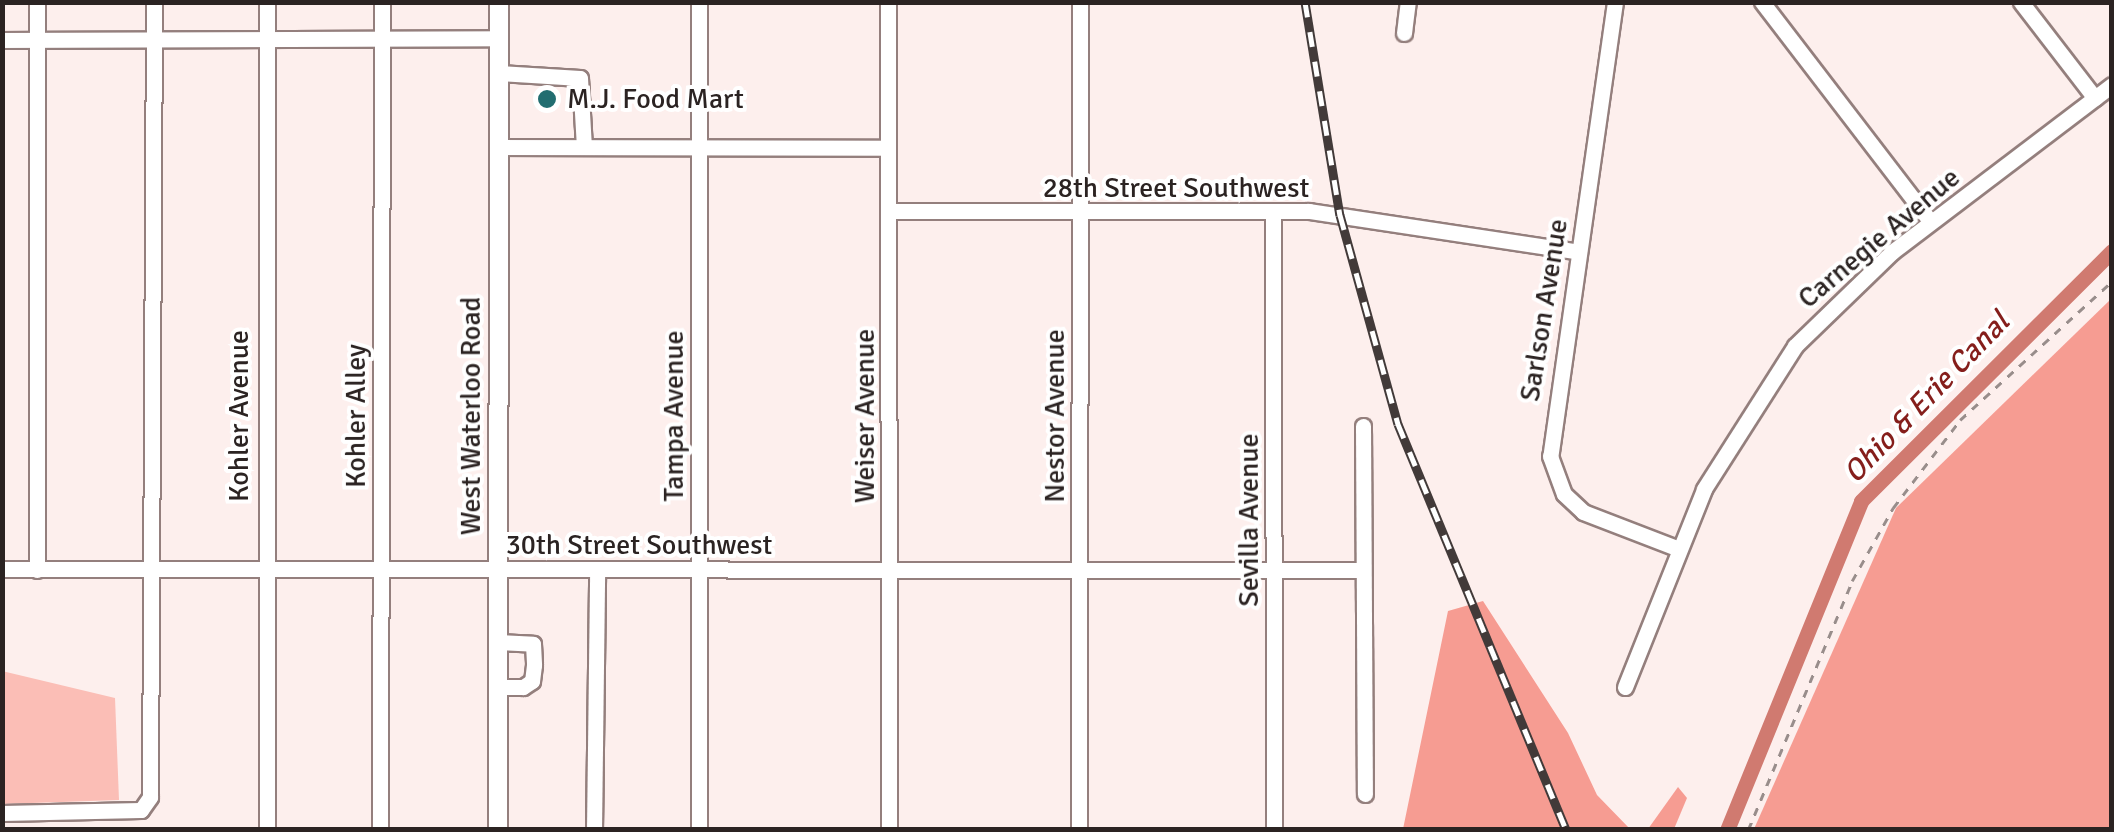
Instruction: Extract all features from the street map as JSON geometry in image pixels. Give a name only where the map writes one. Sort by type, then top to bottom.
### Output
[{"type":"main road","name":"West Waterloo Road","points":[[498,830],[499,2]]},
{"type":"street","points":[[37,2],[37,570]]},
{"type":"street","points":[[2,813],[141,810],[150,797],[154,2]]},
{"type":"street","name":"Kohler Avenue","points":[[267,2],[262,572],[267,830]]},
{"type":"street","name":"Kohler Alley","points":[[380,830],[382,2]]},
{"type":"street","name":"Tampa Avenue","points":[[698,2],[699,830]]},
{"type":"street","name":"Weiser Avenue","points":[[888,2],[889,830]]},
{"type":"street","name":"Nestor Avenue","points":[[1079,830],[1080,2]]},
{"type":"street","points":[[1404,33],[1408,2]]},
{"type":"street","name":"Sarlson Avenue","points":[[1616,2],[1549,443],[1552,470],[1583,512],[1679,550]]},
{"type":"street","points":[[1762,2],[1931,222]]},
{"type":"street","points":[[2021,2],[2094,98]]},
{"type":"street","points":[[2,40],[499,38]]},
{"type":"street","points":[[499,72],[580,78],[584,147]]},
{"type":"street","name":"Carnegie Avenue","points":[[1625,687],[1704,489],[1775,371],[1844,294],[1931,222],[2112,85]]},
{"type":"street","points":[[500,147],[888,148]]},
{"type":"street","name":"28th Street Southwest","points":[[890,211],[1309,211],[1579,252]]},
{"type":"street","name":"Sevilla Avenue","points":[[1273,212],[1274,830]]},
{"type":"street","points":[[1363,426],[1365,794]]},
{"type":"street","name":"30th Street Southwest","points":[[2,570],[1361,570]]},
{"type":"street","points":[[594,830],[597,570]]},
{"type":"street","points":[[498,642],[533,644],[534,664],[532,681],[523,687],[498,687]]},
{"type":"path","points":[[1748,830],[1852,581],[1893,508],[1960,420],[2112,280]]},
{"type":"shaded area","points":[[2111,299],[2111,829],[1754,829],[1896,508]]},
{"type":"shaded area","points":[[1483,601],[1568,733],[1597,795],[1630,829],[1403,829],[1448,611]]},
{"type":"shaded area","points":[[2,671],[115,698],[119,800],[3,804]]},
{"type":"shaded area","points":[[1678,787],[1687,798],[1674,829],[1648,829]]},
{"type":"waterway","name":"Ohio & Erie Canal","points":[[1727,830],[1861,501],[2112,251]]},
{"type":"railway","points":[[1305,2],[1340,215],[1398,424],[1566,830]]},
{"type":"place","name":"M.J. Food Mart","points":[[547,99]]}]
